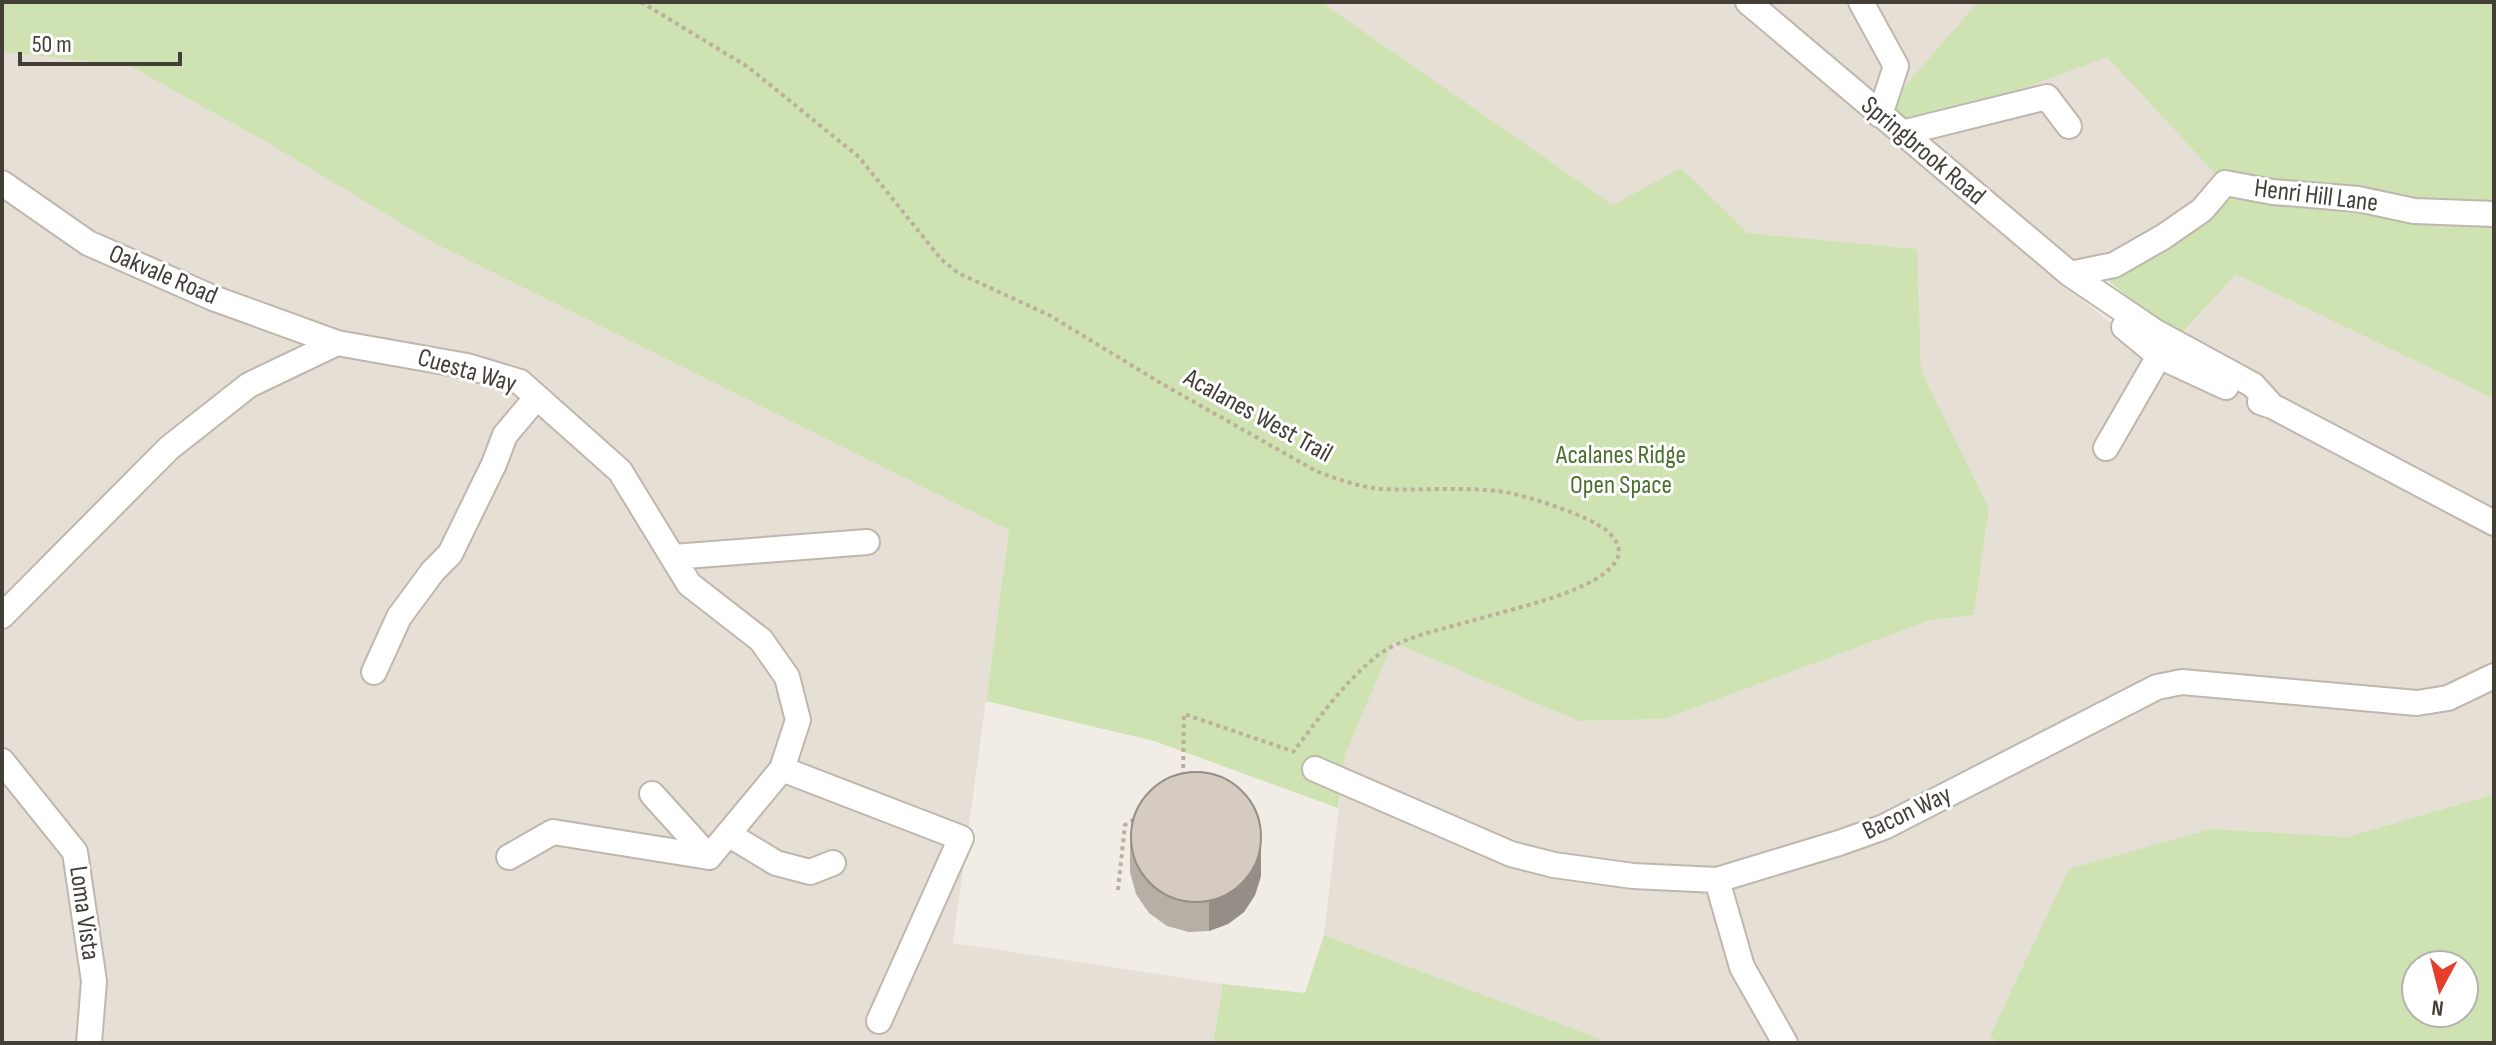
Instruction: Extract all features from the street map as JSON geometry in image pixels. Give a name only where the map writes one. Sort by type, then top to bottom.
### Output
[{"type":"street","name":"Springbrook Road","points":[[1748,2],[2070,274],[2154,331],[2253,385],[2272,406]]},
{"type":"street","points":[[1861,2],[1896,66],[1880,115]]},
{"type":"street","points":[[1902,133],[2047,97],[2069,126]]},
{"type":"street","name":"Oakvale Road","points":[[2,183],[88,243],[213,298],[337,343]]},
{"type":"street","name":"Henri Hill Lane","points":[[2070,274],[2114,265],[2163,237],[2202,210],[2225,183],[2273,192],[2358,199],[2414,211],[2494,214]]},
{"type":"street","name":"Springbrook Road","points":[[2101,297],[2125,328],[2159,356],[2272,406],[2494,523]]},
{"type":"street","points":[[2,616],[169,448],[249,385],[337,343]]},
{"type":"street","name":"Cuesta Way","points":[[337,343],[467,366],[520,382],[620,471],[689,584],[761,640],[787,677],[798,720],[782,769],[709,857]]},
{"type":"street","points":[[2106,448],[2159,356]]},
{"type":"street","points":[[374,672],[399,617],[433,571],[450,554],[505,435],[537,397]]},
{"type":"street","points":[[673,557],[867,542]]},
{"type":"street","name":"Bacon Way","points":[[1315,769],[1511,854],[1554,865],[1633,876],[1717,880],[1884,827],[2157,687],[2182,682],[2417,703],[2448,698],[2494,676]]},
{"type":"street","name":"Loma Vista","points":[[2,761],[75,852],[94,981],[89,1043]]},
{"type":"street","points":[[782,769],[961,838],[879,1021]]},
{"type":"street","points":[[652,794],[709,857]]},
{"type":"street","points":[[509,857],[553,832],[709,857]]},
{"type":"street","points":[[728,834],[776,863],[810,872],[833,863]]},
{"type":"street","points":[[1717,880],[1742,967],[1785,1043]]},
{"type":"path","name":"Acalanes West Trail","points":[[641,2],[748,67],[859,157],[941,259],[958,273],[1049,315],[1164,385],[1316,471],[1343,482],[1379,489],[1508,492],[1570,513],[1603,528],[1617,541],[1619,554],[1614,565],[1599,578],[1572,592],[1423,634],[1402,641],[1378,655],[1333,700],[1294,751],[1184,714],[1183,790]]},
{"type":"path","points":[[1118,890],[1125,825],[1136,818]]},
{"type":"shaded area","points":[[1321,2],[1978,2],[1881,115],[2107,57],[2225,183],[2114,264],[2050,274],[2116,327],[2132,352],[2179,338],[2236,274],[2494,399],[2494,794],[2348,837],[2211,829],[1990,1036],[1999,1043],[1597,1043],[1599,1039],[1324,935],[1345,755],[1393,642],[1578,721],[1664,719],[1931,620],[1974,615],[1989,508],[1921,371],[1916,249],[1748,233],[1681,168],[1614,206]]},
{"type":"shaded area","points":[[2,52],[130,66],[270,144],[430,241],[1009,530],[953,943],[1223,984],[1213,1043],[2,1043]]},
{"type":"green space","name":"Acalanes Ridge Open Space","points":[[2,2],[1321,2],[1613,205],[1681,168],[1748,233],[1917,249],[1921,371],[1989,508],[1974,615],[1931,620],[1664,719],[1578,721],[1393,642],[1345,755],[1338,808],[1154,741],[986,701],[1009,530],[430,241],[270,144],[130,66],[2,52]]},
{"type":"green space","points":[[1978,2],[2494,2],[2494,399],[2236,274],[2178,338],[2098,272],[2224,183],[2107,57],[1902,133],[1880,115]]},
{"type":"green space","points":[[2494,794],[2494,1043],[1999,1043],[1990,1036],[2069,869],[2211,829],[2348,837]]},
{"type":"green space","points":[[1324,935],[1600,1039],[1597,1043],[1213,1043],[1223,984],[1305,993]]},
{"type":"building","points":[[1196,772],[1221,777],[1242,791],[1256,812],[1261,837],[1256,862],[1242,883],[1221,897],[1196,902],[1171,897],[1150,883],[1136,862],[1131,837],[1136,812],[1150,791],[1171,777]]}]
